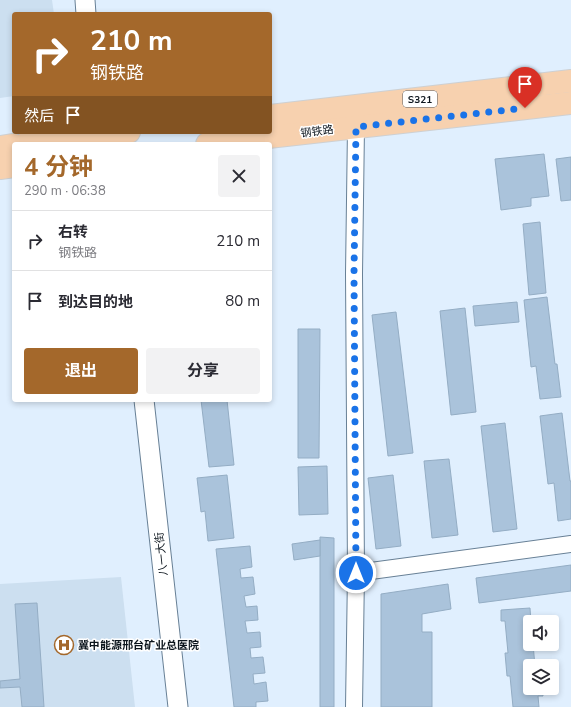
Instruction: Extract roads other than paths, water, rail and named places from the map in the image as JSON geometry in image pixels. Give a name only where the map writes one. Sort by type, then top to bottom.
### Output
[{"type":"main road","name":"钢铁路","points":[[272,116],[571,81]]},
{"type":"main road","name":"钢铁路","points":[[225,142],[571,102]]},
{"type":"main road","points":[[46,142],[110,136]]},
{"type":"main road","points":[[0,147],[12,145]]},
{"type":"main road","points":[[0,168],[12,166]]},
{"type":"street","points":[[85,0],[86,12]]},
{"type":"street","points":[[98,0],[99,12]]},
{"type":"street","points":[[354,707],[356,573],[354,274],[356,127]]},
{"type":"street","name":"八一大街","points":[[131,402],[165,707]]},
{"type":"street","name":"八一大街","points":[[144,402],[178,707]]},
{"type":"street","points":[[356,573],[571,544]]},
{"type":"place","name":"冀中能源邢台矿业总医院","points":[[64,645]]}]
